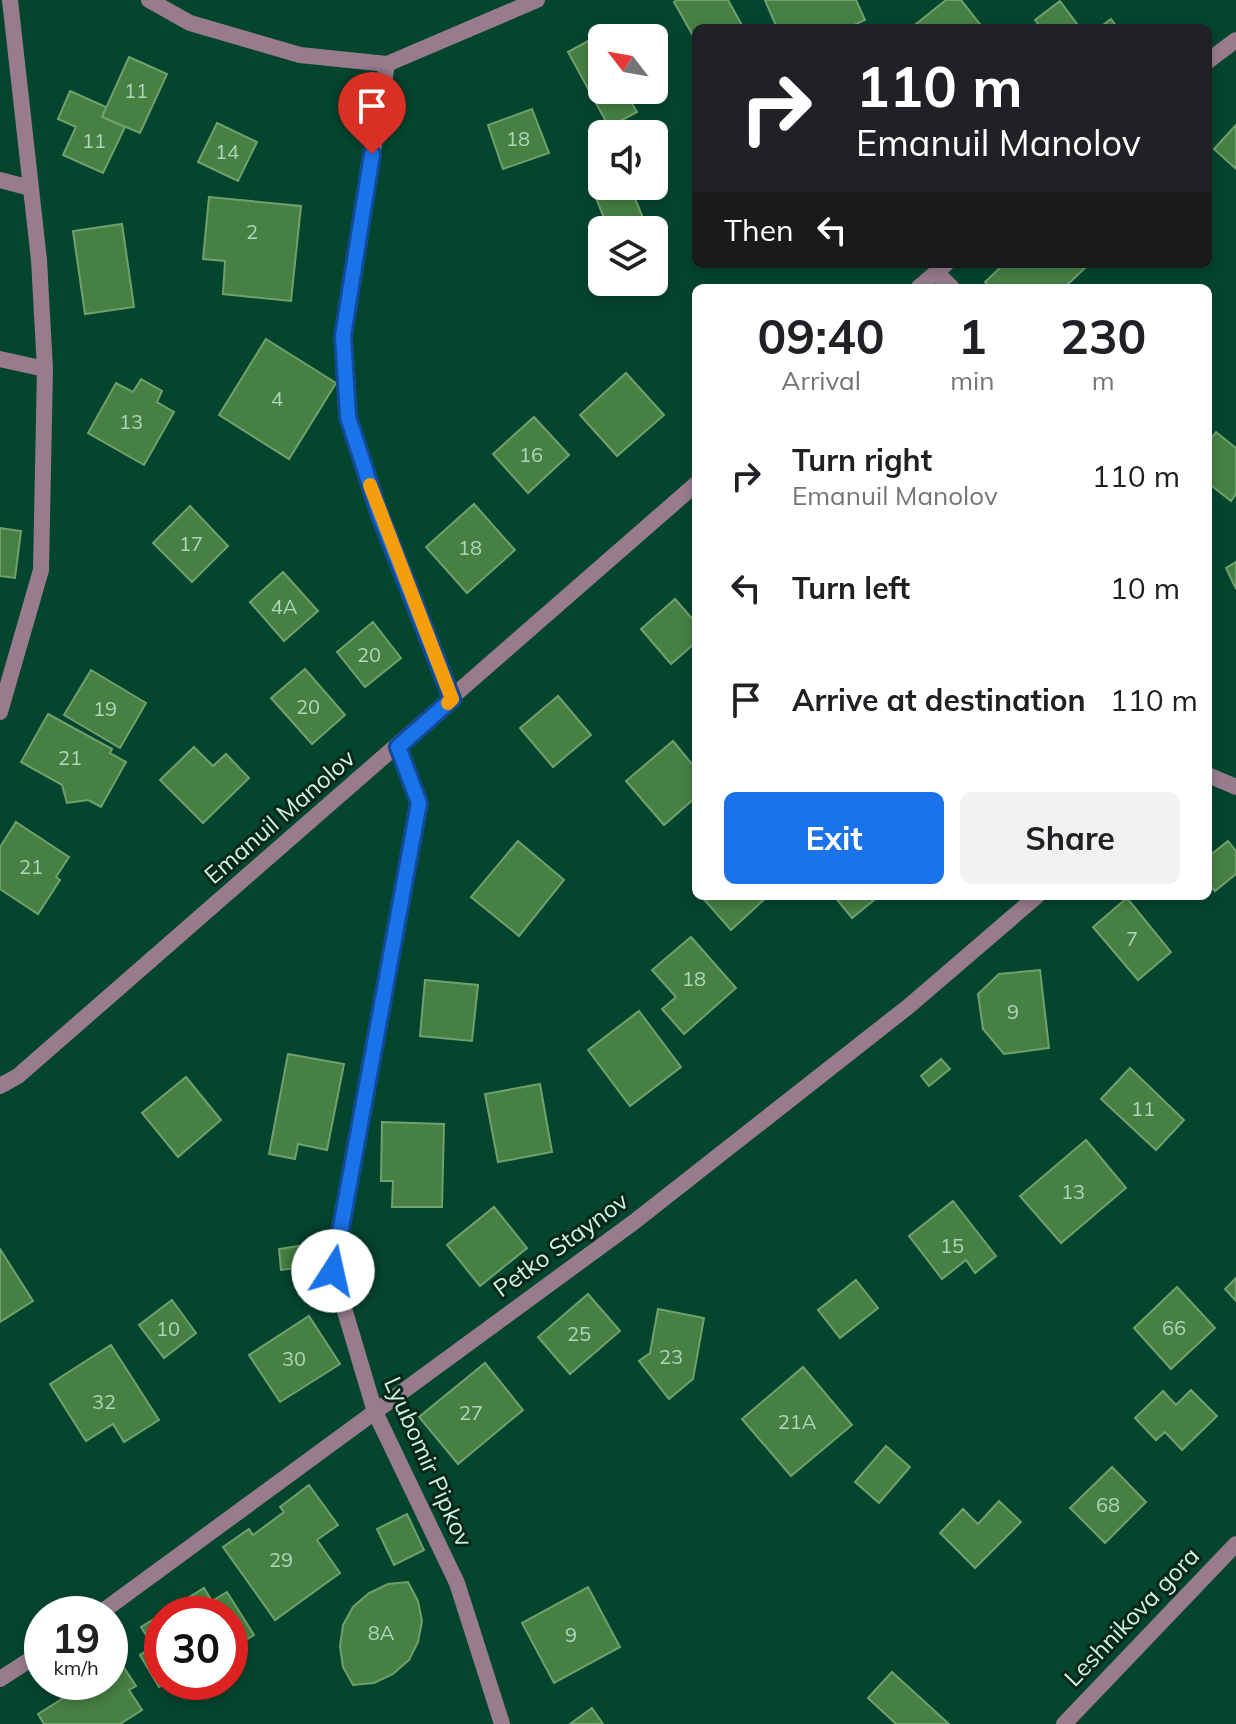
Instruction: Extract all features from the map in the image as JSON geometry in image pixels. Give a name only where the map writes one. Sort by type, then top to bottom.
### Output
[{"type":"street","points":[[0,712],[41,570],[45,369],[39,260],[10,0]]},
{"type":"street","points":[[149,0],[190,23],[300,55],[387,64],[537,0]]},
{"type":"street","points":[[1212,58],[1236,40]]},
{"type":"street","points":[[387,64],[343,336],[348,417],[380,516],[452,699]]},
{"type":"street","points":[[0,180],[30,188]]},
{"type":"street","points":[[923,284],[941,268]]},
{"type":"street","points":[[0,359],[45,369]]},
{"type":"street","name":"Emanuil Manolov","points":[[0,1086],[18,1076],[692,488]]},
{"type":"street","name":"Lyubomir Pipkov","points":[[398,747],[419,803],[333,1271],[375,1412],[457,1583],[502,1724]]},
{"type":"street","points":[[1212,777],[1236,787]]},
{"type":"street","name":"Petko Staynov","points":[[124,1596],[634,1222],[909,1006],[1032,900]]},
{"type":"street","name":"Leshnikova gora","points":[[1064,1724],[1236,1544]]},
{"type":"street","points":[[0,1679],[24,1664]]},
{"type":"building","points":[[728,0],[741,24],[692,24],[692,34],[674,2]]},
{"type":"building","points":[[765,0],[856,0],[865,20],[856,24],[775,24]]},
{"type":"building","points":[[946,0],[961,0],[980,24],[916,24]]},
{"type":"building","points":[[1060,1],[1077,24],[1038,24],[1035,20]]},
{"type":"building","points":[[588,41],[588,89],[568,52]]},
{"type":"building","points":[[129,57],[167,74],[140,133],[102,117]]},
{"type":"building","points":[[70,91],[106,107],[102,117],[125,127],[103,173],[63,155],[76,127],[58,119]]},
{"type":"building","points":[[596,104],[632,104],[637,112],[622,120],[605,120]]},
{"type":"building","points":[[532,109],[549,153],[503,169],[488,125]]},
{"type":"building","points":[[217,123],[257,142],[238,181],[198,162]]},
{"type":"building","points":[[1236,125],[1236,169],[1214,149]]},
{"type":"building","points":[[209,197],[301,206],[291,301],[223,294],[225,261],[203,259]]},
{"type":"building","points":[[597,200],[636,200],[642,216],[603,216]]},
{"type":"building","points":[[122,224],[134,307],[85,314],[73,231]]},
{"type":"building","points":[[1000,268],[1085,268],[1068,284],[985,282]]},
{"type":"building","points":[[266,339],[336,383],[289,459],[219,415]]},
{"type":"building","points":[[626,373],[664,415],[617,456],[580,415]]},
{"type":"building","points":[[141,379],[162,391],[157,402],[174,412],[144,465],[88,433],[116,383],[133,392]]},
{"type":"building","points":[[534,417],[569,455],[528,493],[493,454]]},
{"type":"building","points":[[1216,432],[1236,448],[1236,494],[1231,501],[1212,486],[1212,438]]},
{"type":"building","points":[[474,504],[515,550],[467,593],[426,547]]},
{"type":"building","points":[[190,506],[228,546],[192,582],[153,543]]},
{"type":"building","points":[[0,528],[21,531],[15,578],[0,576]]},
{"type":"building","points":[[1236,562],[1236,589],[1226,568]]},
{"type":"building","points":[[283,572],[318,611],[284,641],[250,602]]},
{"type":"building","points":[[675,599],[692,618],[692,646],[671,664],[641,629]]},
{"type":"building","points":[[373,622],[401,658],[365,687],[337,652]]},
{"type":"building","points":[[305,669],[345,715],[312,744],[271,698]]},
{"type":"building","points":[[91,670],[146,703],[120,748],[64,715]]},
{"type":"building","points":[[558,696],[591,735],[553,767],[520,728]]},
{"type":"building","points":[[48,714],[112,749],[110,753],[126,762],[101,807],[88,800],[67,803],[62,785],[21,762]]},
{"type":"building","points":[[673,741],[692,764],[692,800],[664,825],[626,781]]},
{"type":"building","points":[[194,747],[213,766],[226,754],[249,778],[203,823],[160,780]]},
{"type":"building","points":[[16,822],[69,857],[56,877],[60,880],[38,914],[0,889],[0,847]]},
{"type":"building","points":[[518,841],[564,880],[519,936],[471,897]]},
{"type":"building","points":[[1228,841],[1236,851],[1236,874],[1215,891],[1212,888],[1212,854]]},
{"type":"building","points":[[705,900],[764,900],[731,930]]},
{"type":"building","points":[[837,900],[874,900],[852,918]]},
{"type":"building","points":[[1125,900],[1129,900],[1171,952],[1138,980],[1093,927]]},
{"type":"building","points":[[691,937],[736,988],[684,1034],[662,1009],[676,997],[652,970]]},
{"type":"building","points":[[1040,970],[1049,1048],[1004,1054],[983,1029],[978,994],[999,974]]},
{"type":"building","points":[[425,980],[478,985],[472,1041],[420,1036]]},
{"type":"building","points":[[639,1011],[681,1067],[630,1106],[588,1050]]},
{"type":"building","points":[[288,1054],[344,1064],[327,1150],[298,1144],[295,1159],[269,1154]]},
{"type":"building","points":[[941,1059],[950,1069],[929,1086],[921,1076]]},
{"type":"building","points":[[1130,1068],[1184,1120],[1156,1150],[1101,1099]]},
{"type":"building","points":[[186,1077],[221,1120],[178,1157],[142,1113]]},
{"type":"building","points":[[540,1084],[552,1152],[498,1162],[485,1094]]},
{"type":"building","points":[[382,1122],[444,1124],[442,1207],[392,1207],[393,1181],[381,1181]]},
{"type":"building","points":[[1086,1140],[1126,1188],[1061,1243],[1020,1196]]},
{"type":"building","points":[[953,1201],[996,1256],[975,1273],[966,1260],[942,1279],[909,1236]]},
{"type":"building","points":[[494,1207],[527,1248],[480,1286],[447,1245]]},
{"type":"building","points":[[311,1244],[314,1266],[281,1270],[279,1249]]},
{"type":"building","points":[[0,1249],[33,1301],[0,1322]]},
{"type":"building","points":[[1236,1278],[1236,1301],[1225,1289]]},
{"type":"building","points":[[856,1280],[878,1308],[840,1338],[818,1310]]},
{"type":"building","points":[[1177,1287],[1215,1328],[1171,1369],[1134,1328]]},
{"type":"building","points":[[588,1294],[620,1331],[570,1374],[538,1337]]},
{"type":"building","points":[[172,1300],[196,1333],[164,1358],[139,1325]]},
{"type":"building","points":[[658,1309],[704,1318],[693,1379],[669,1399],[639,1361],[650,1353]]},
{"type":"building","points":[[309,1316],[340,1364],[280,1402],[249,1355]]},
{"type":"building","points":[[111,1345],[159,1420],[124,1442],[113,1424],[86,1441],[50,1384]]},
{"type":"building","points":[[485,1363],[523,1410],[458,1464],[419,1417]]},
{"type":"building","points":[[803,1367],[852,1425],[791,1476],[742,1419]]},
{"type":"building","points":[[1191,1390],[1217,1416],[1182,1450],[1165,1432],[1156,1440],[1135,1418],[1163,1391],[1176,1405]]},
{"type":"building","points":[[886,1446],[910,1467],[879,1503],[855,1482]]},
{"type":"building","points":[[1112,1467],[1146,1502],[1105,1543],[1070,1508]]},
{"type":"building","points":[[309,1485],[338,1525],[317,1540],[340,1573],[275,1620],[223,1547],[249,1529],[253,1535],[284,1512],[280,1507]]},
{"type":"building","points":[[999,1501],[1021,1522],[975,1568],[940,1533],[963,1509],[978,1524]]},
{"type":"building","points":[[407,1514],[424,1550],[394,1565],[377,1529]]},
{"type":"building","points":[[408,1582],[418,1601],[422,1621],[418,1642],[409,1660],[393,1674],[374,1683],[353,1685],[343,1667],[340,1646],[343,1625],[353,1607],[369,1593],[388,1584]]},
{"type":"building","points":[[588,1587],[620,1647],[554,1683],[522,1623]]},
{"type":"building","points":[[204,1588],[209,1596],[191,1596]]},
{"type":"building","points":[[892,1672],[949,1724],[896,1724],[868,1698]]},
{"type":"building","points":[[128,1674],[136,1686],[129,1690],[142,1710],[120,1724],[44,1724],[38,1714],[60,1700],[128,1700]]},
{"type":"building","points":[[592,1708],[603,1724],[570,1724]]},
{"type":"slow traffic","points":[[370,485],[452,699],[448,703]]},
{"type":"route","points":[[333,1271],[419,803],[398,747],[452,699],[380,516],[348,417],[343,336],[372,154]]}]
